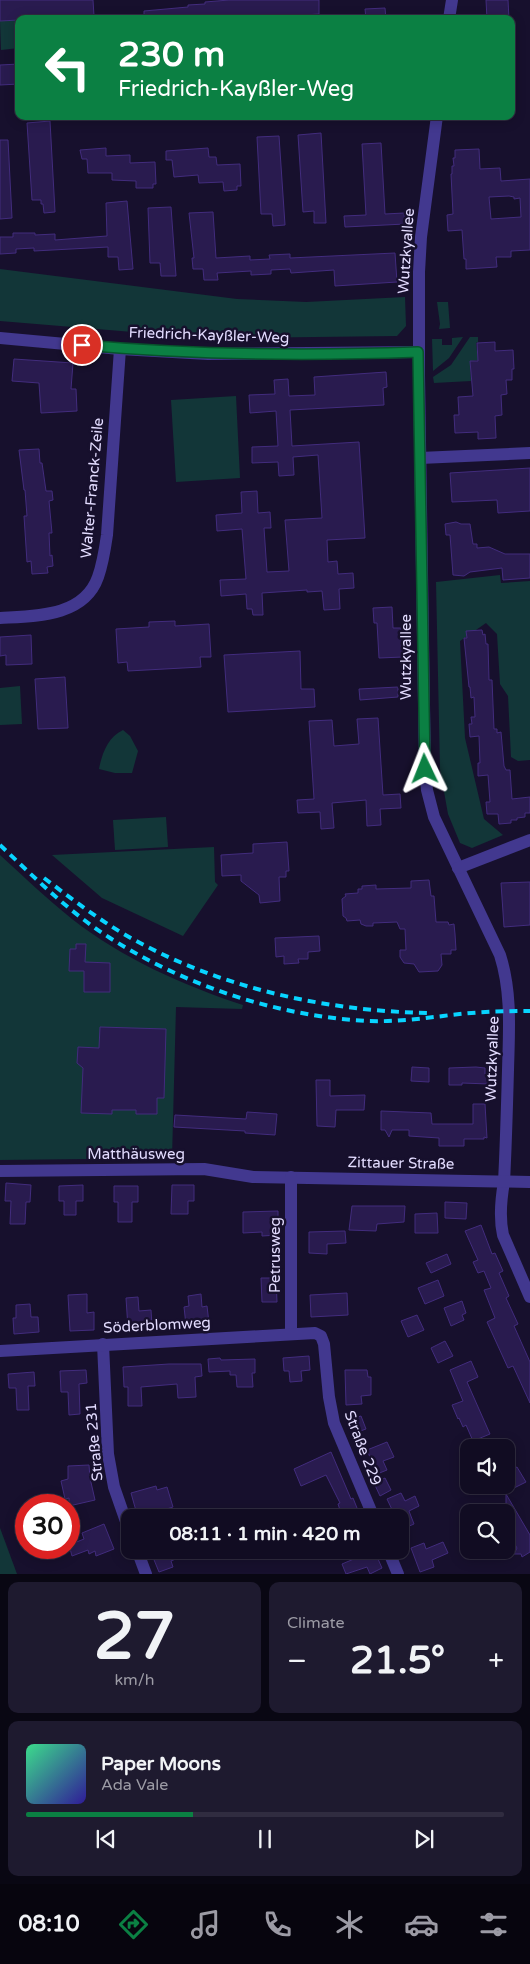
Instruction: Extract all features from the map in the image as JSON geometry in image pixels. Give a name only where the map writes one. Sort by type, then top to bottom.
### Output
[{"type":"street","points":[[450,15],[452,0]]},
{"type":"street","name":"Wutzkyallee","points":[[437,120],[419,261],[418,352],[425,769],[427,790],[434,817],[500,955],[506,975],[509,993],[509,1038],[504,1182],[501,1196],[500,1224],[530,1297]]},
{"type":"street","name":"Friedrich-Kayßler-Weg","points":[[0,338],[120,349],[242,355],[418,352]]},
{"type":"street","name":"Walter-Franck-Zeile","points":[[0,618],[40,615],[58,611],[83,599],[98,578],[104,557],[107,527],[120,349]]},
{"type":"street","points":[[420,458],[530,453]]},
{"type":"street","points":[[458,868],[530,840]]},
{"type":"street","name":"Matthäusweg","points":[[0,1171],[204,1169],[253,1177],[272,1177]]},
{"type":"street","name":"Zittauer Straße","points":[[272,1177],[530,1182]]},
{"type":"street","name":"Petrusweg","points":[[291,1177],[292,1334]]},
{"type":"street","name":"Söderblomweg","points":[[0,1351],[315,1333]]},
{"type":"street","name":"Straße 229","points":[[315,1333],[321,1336],[324,1344],[329,1397],[334,1423],[370,1509]]},
{"type":"street","name":"Straße 231","points":[[103,1344],[108,1454],[114,1487],[122,1509]]},
{"type":"street","points":[[140,1559],[146,1574]]},
{"type":"street","points":[[392,1559],[398,1574]]},
{"type":"green space","points":[[15,20],[15,48],[1,50],[0,21]]},
{"type":"green space","points":[[0,269],[237,299],[306,302],[405,297],[406,326],[397,336],[227,338],[0,321]]},
{"type":"green space","points":[[437,302],[448,302],[450,328],[439,329]]},
{"type":"green space","points":[[463,337],[449,358],[433,371],[432,339],[442,339],[442,345],[452,345],[452,338]]},
{"type":"green space","points":[[470,337],[478,337],[478,342],[476,343],[478,360],[470,361],[471,381],[434,383],[433,377],[451,365]]},
{"type":"green space","points":[[236,396],[240,478],[176,482],[171,400]]},
{"type":"green space","points":[[500,575],[501,583],[530,581],[530,760],[518,761],[511,757],[508,696],[500,684],[497,634],[486,623],[460,641],[465,738],[484,819],[503,835],[472,848],[460,843],[448,814],[440,769],[436,582]]},
{"type":"green space","points":[[20,686],[22,724],[0,725],[0,688]]},
{"type":"green space","points":[[123,730],[130,736],[138,751],[132,773],[115,773],[99,769],[106,746],[113,737]]},
{"type":"green space","points":[[166,817],[168,847],[115,850],[113,820]]},
{"type":"green space","points":[[214,847],[215,882],[218,885],[183,936],[102,898],[52,855]]},
{"type":"green space","points":[[0,855],[72,919],[111,946],[175,979],[243,1005],[242,1009],[176,1007],[172,1158],[0,1160]]},
{"type":"green space","points":[[0,1528],[17,1574],[0,1574]]},
{"type":"building","points":[[0,0],[93,0],[94,15],[15,15],[15,20],[0,21]]},
{"type":"building","points":[[229,0],[319,0],[319,14],[144,15],[144,11],[188,7],[188,5],[205,4],[205,2]]},
{"type":"building","points":[[486,0],[508,0],[509,15],[487,15]]},
{"type":"building","points":[[385,8],[386,15],[366,15],[365,9]]},
{"type":"building","points":[[15,64],[15,84],[0,85],[0,65]]},
{"type":"building","points":[[50,121],[55,212],[44,213],[41,200],[32,200],[27,123]]},
{"type":"building","points":[[321,133],[326,223],[314,223],[314,211],[303,212],[298,135]]},
{"type":"building","points":[[279,136],[285,225],[273,226],[272,214],[261,214],[257,137]]},
{"type":"building","points":[[0,140],[8,140],[12,218],[0,219]]},
{"type":"building","points":[[381,143],[385,214],[404,213],[405,224],[345,227],[344,216],[366,215],[362,144]]},
{"type":"building","points":[[106,148],[106,156],[130,155],[130,163],[155,162],[156,184],[153,184],[153,188],[136,188],[136,181],[112,180],[112,173],[88,173],[87,159],[82,159],[80,150]]},
{"type":"building","points":[[208,148],[209,157],[216,157],[217,165],[240,164],[241,186],[237,186],[237,190],[224,191],[223,182],[199,183],[198,175],[174,177],[172,160],[166,160],[166,151]]},
{"type":"building","points":[[479,149],[480,169],[500,168],[501,181],[530,179],[530,250],[511,251],[511,257],[496,257],[497,267],[466,269],[462,230],[448,231],[447,215],[453,214],[451,174],[452,166],[454,166],[455,150]],"holes":[[[489,197],[514,197],[514,199],[520,198],[521,217],[491,219]]]},
{"type":"building","points":[[127,201],[133,269],[119,270],[118,257],[108,257],[108,247],[34,251],[34,248],[16,249],[16,253],[0,254],[0,237],[13,237],[13,233],[55,234],[55,240],[107,236],[106,203]]},
{"type":"building","points":[[171,207],[176,276],[161,276],[160,263],[150,263],[148,208]]},
{"type":"building","points":[[213,212],[216,258],[250,256],[250,260],[270,259],[269,255],[290,254],[290,258],[395,253],[397,282],[335,286],[334,270],[291,273],[290,269],[271,270],[271,274],[251,275],[251,271],[217,273],[218,280],[204,280],[203,269],[193,269],[192,258],[194,258],[189,213]]},
{"type":"building","points":[[495,342],[495,351],[513,350],[514,369],[512,369],[512,380],[506,380],[507,394],[501,395],[502,415],[495,416],[496,438],[478,439],[478,432],[455,433],[454,415],[459,415],[458,397],[473,396],[470,361],[478,361],[477,343]]},
{"type":"building","points":[[14,359],[73,363],[71,389],[76,389],[77,411],[41,413],[39,383],[12,381]]},
{"type":"building","points":[[386,372],[387,387],[383,388],[384,405],[290,410],[292,446],[359,442],[365,538],[327,540],[328,562],[337,561],[338,574],[353,573],[354,588],[339,589],[340,609],[324,610],[322,591],[262,593],[263,615],[253,615],[252,609],[247,609],[246,594],[221,596],[220,580],[246,579],[242,529],[217,531],[216,515],[242,513],[241,492],[257,491],[258,513],[270,512],[271,528],[264,528],[267,572],[289,571],[285,520],[322,518],[318,455],[293,457],[294,475],[279,476],[278,462],[252,463],[252,447],[278,446],[276,411],[250,413],[249,395],[275,394],[274,380],[288,379],[289,396],[315,395],[314,377]]},
{"type":"building","points":[[39,449],[46,491],[52,491],[53,500],[49,501],[52,533],[49,533],[50,556],[52,555],[53,566],[47,567],[48,573],[32,574],[31,561],[27,562],[24,516],[27,516],[19,450]]},
{"type":"building","points":[[530,468],[530,511],[498,513],[497,500],[452,502],[450,473]]},
{"type":"building","points":[[456,522],[470,524],[473,544],[477,544],[477,548],[489,547],[505,554],[530,554],[530,578],[503,580],[502,568],[470,572],[464,576],[453,575],[450,535],[446,535],[445,524]]},
{"type":"building","points":[[392,607],[393,628],[401,628],[403,657],[379,658],[377,623],[374,623],[373,608]]},
{"type":"building","points":[[175,621],[175,626],[209,624],[211,657],[200,657],[201,667],[128,671],[127,662],[118,663],[116,629],[149,627],[149,622]]},
{"type":"building","points":[[482,630],[483,635],[485,634],[486,644],[488,644],[489,680],[492,680],[494,729],[497,729],[497,733],[501,732],[504,766],[506,770],[510,770],[512,799],[530,797],[530,813],[525,813],[525,817],[517,818],[517,820],[511,820],[511,823],[499,824],[498,814],[487,814],[486,802],[490,802],[488,775],[478,776],[478,763],[480,763],[479,736],[470,737],[469,724],[472,724],[471,717],[475,717],[474,697],[471,698],[469,687],[464,638],[467,638],[466,631]]},
{"type":"building","points":[[31,635],[32,664],[6,665],[6,655],[0,656],[0,637]]},
{"type":"building","points":[[300,651],[301,689],[314,689],[315,707],[228,712],[224,655]]},
{"type":"building","points":[[65,677],[68,728],[38,729],[35,679]]},
{"type":"building","points":[[398,687],[398,697],[360,700],[359,689]]},
{"type":"building","points":[[378,718],[383,795],[400,794],[401,808],[380,809],[381,825],[367,826],[366,800],[332,803],[334,828],[321,829],[320,812],[298,813],[297,800],[314,799],[309,721],[332,720],[334,746],[359,744],[357,719]]},
{"type":"building","points":[[287,842],[289,871],[286,871],[286,877],[279,877],[280,901],[260,903],[259,895],[241,881],[241,875],[222,876],[221,855],[253,853],[253,844]]},
{"type":"building","points":[[429,880],[431,896],[434,896],[436,922],[448,922],[449,925],[454,924],[455,934],[456,950],[451,950],[451,954],[441,954],[442,965],[438,971],[419,972],[414,964],[404,963],[400,957],[400,950],[406,950],[405,929],[400,929],[397,922],[373,923],[373,926],[366,926],[361,924],[360,920],[347,921],[343,916],[342,899],[346,896],[345,894],[358,893],[358,889],[362,889],[362,886],[376,885],[376,889],[411,888],[411,881]]},
{"type":"building","points":[[530,882],[530,925],[504,927],[501,883]]},
{"type":"building","points":[[319,936],[320,951],[308,952],[308,959],[298,959],[299,963],[284,964],[284,956],[276,957],[275,938]]},
{"type":"building","points":[[76,944],[86,944],[85,962],[110,963],[110,992],[84,992],[84,971],[69,971],[70,949],[76,949]]},
{"type":"building","points":[[100,1027],[166,1029],[164,1098],[157,1098],[157,1114],[136,1114],[136,1110],[112,1110],[112,1114],[81,1113],[83,1068],[77,1063],[78,1047],[99,1048]]},
{"type":"building","points":[[412,1067],[429,1068],[429,1082],[411,1081]]},
{"type":"building","points":[[449,1068],[485,1068],[485,1074],[489,1074],[489,1084],[462,1083],[462,1085],[449,1085]]},
{"type":"building","points":[[316,1080],[330,1080],[330,1096],[365,1095],[364,1110],[336,1110],[335,1127],[317,1126]]},
{"type":"building","points":[[473,1104],[485,1104],[487,1138],[464,1139],[464,1146],[439,1146],[439,1138],[409,1136],[409,1130],[392,1130],[389,1137],[385,1130],[381,1130],[381,1111],[431,1113],[432,1124],[473,1124]]},
{"type":"building","points":[[247,1112],[277,1114],[275,1135],[245,1133],[245,1131],[174,1127],[175,1115],[246,1119]]},
{"type":"building","points":[[6,1183],[31,1185],[30,1202],[26,1202],[25,1224],[10,1224],[11,1201],[5,1201]]},
{"type":"building","points":[[83,1185],[83,1201],[76,1201],[76,1215],[64,1215],[64,1201],[59,1201],[59,1186]]},
{"type":"building","points":[[172,1185],[194,1185],[194,1201],[188,1201],[188,1214],[171,1214]]},
{"type":"building","points":[[114,1186],[138,1186],[138,1202],[132,1202],[132,1222],[118,1222],[118,1202],[114,1202]]},
{"type":"building","points":[[445,1202],[467,1203],[466,1219],[445,1218]]},
{"type":"building","points":[[352,1206],[405,1206],[404,1222],[377,1224],[376,1231],[349,1230]]},
{"type":"building","points":[[278,1211],[278,1235],[262,1236],[262,1232],[243,1233],[243,1212]]},
{"type":"building","points":[[437,1213],[438,1233],[415,1233],[415,1214]]},
{"type":"building","points":[[481,1225],[492,1254],[495,1253],[503,1271],[499,1273],[509,1296],[506,1298],[518,1324],[514,1326],[530,1362],[530,1403],[513,1366],[508,1368],[487,1322],[495,1318],[484,1290],[491,1288],[484,1271],[478,1273],[473,1262],[478,1260],[465,1231]]},
{"type":"building","points":[[345,1231],[346,1243],[327,1244],[327,1254],[309,1253],[309,1232]]},
{"type":"building","points":[[447,1254],[451,1264],[431,1273],[426,1263]]},
{"type":"building","points":[[261,1278],[276,1278],[277,1302],[262,1302]]},
{"type":"building","points":[[438,1280],[444,1296],[425,1304],[418,1288]]},
{"type":"building","points":[[347,1293],[348,1315],[311,1317],[310,1295]]},
{"type":"building","points":[[87,1294],[87,1313],[94,1312],[94,1330],[70,1331],[68,1295]]},
{"type":"building","points":[[201,1294],[202,1307],[207,1306],[209,1323],[186,1325],[184,1307],[189,1306],[188,1296]]},
{"type":"building","points":[[138,1297],[139,1311],[151,1310],[152,1326],[128,1328],[126,1298]]},
{"type":"building","points":[[462,1301],[466,1313],[462,1315],[464,1320],[451,1326],[444,1308]]},
{"type":"building","points":[[30,1304],[31,1317],[38,1317],[39,1332],[14,1334],[13,1318],[16,1318],[16,1305]]},
{"type":"building","points":[[417,1315],[424,1330],[408,1337],[401,1321]]},
{"type":"building","points":[[445,1341],[453,1356],[438,1363],[431,1348]]},
{"type":"building","points":[[309,1356],[310,1370],[301,1371],[302,1381],[290,1382],[289,1371],[284,1371],[283,1358]]},
{"type":"building","points":[[220,1358],[221,1360],[255,1359],[255,1373],[252,1373],[253,1387],[237,1387],[236,1375],[230,1375],[230,1371],[209,1372],[208,1359]]},
{"type":"building","points":[[471,1361],[478,1377],[467,1382],[490,1434],[478,1439],[472,1439],[466,1425],[463,1427],[458,1419],[452,1405],[463,1401],[450,1370]]},
{"type":"building","points":[[201,1364],[202,1376],[195,1377],[196,1397],[178,1398],[177,1384],[141,1387],[142,1406],[128,1406],[128,1387],[124,1387],[123,1367]]},
{"type":"building","points":[[86,1370],[87,1383],[79,1384],[80,1414],[69,1415],[68,1392],[61,1392],[60,1371]]},
{"type":"building","points":[[345,1370],[367,1370],[368,1377],[371,1377],[371,1395],[361,1396],[362,1404],[346,1405]]},
{"type":"building","points":[[34,1372],[35,1386],[28,1386],[29,1410],[17,1410],[16,1388],[9,1388],[8,1374]]},
{"type":"building","points":[[361,1416],[366,1429],[352,1434],[348,1420]]},
{"type":"building","points":[[387,1442],[394,1457],[383,1461],[387,1470],[377,1474],[367,1450]]},
{"type":"building","points":[[331,1452],[351,1499],[353,1498],[357,1509],[340,1509],[338,1504],[340,1503],[326,1475],[301,1486],[294,1469]]},
{"type":"building","points":[[89,1465],[95,1500],[80,1503],[80,1494],[64,1494],[61,1481],[68,1479],[68,1466]]},
{"type":"building","points":[[517,1467],[526,1482],[515,1488],[515,1468]]},
{"type":"building","points":[[385,1478],[391,1490],[380,1496],[374,1483]]},
{"type":"building","points":[[156,1486],[157,1490],[167,1487],[173,1507],[167,1509],[135,1509],[131,1493]]},
{"type":"building","points":[[401,1493],[405,1501],[415,1496],[419,1506],[409,1511],[409,1509],[392,1509],[387,1499]]},
{"type":"building","points":[[506,1494],[512,1504],[506,1504]]},
{"type":"building","points":[[515,1509],[530,1535],[530,1552],[522,1557],[521,1554],[515,1554],[517,1548],[515,1544]]},
{"type":"building","points":[[409,1511],[414,1524],[409,1526]]},
{"type":"building","points":[[104,1524],[114,1549],[96,1556],[95,1551],[89,1554],[88,1550],[80,1553],[80,1541],[84,1539],[82,1533]]},
{"type":"building","points":[[443,1542],[448,1553],[432,1560],[434,1567],[420,1572],[411,1548],[424,1543],[426,1549]]},
{"type":"building","points":[[154,1559],[176,1559],[171,1561],[173,1567],[159,1572]]},
{"type":"building","points":[[354,1559],[378,1559],[382,1568],[370,1574],[367,1567],[346,1574],[342,1564]]},
{"type":"railway","points":[[0,845],[66,906],[110,938],[170,971],[233,996],[300,1013],[367,1021],[530,1011]]},
{"type":"railway","points":[[44,878],[86,909],[129,937],[164,955],[236,983],[312,1002],[389,1011],[428,1013]]},
{"type":"route","points":[[82,345],[120,349],[242,355],[418,352],[425,769]]}]
